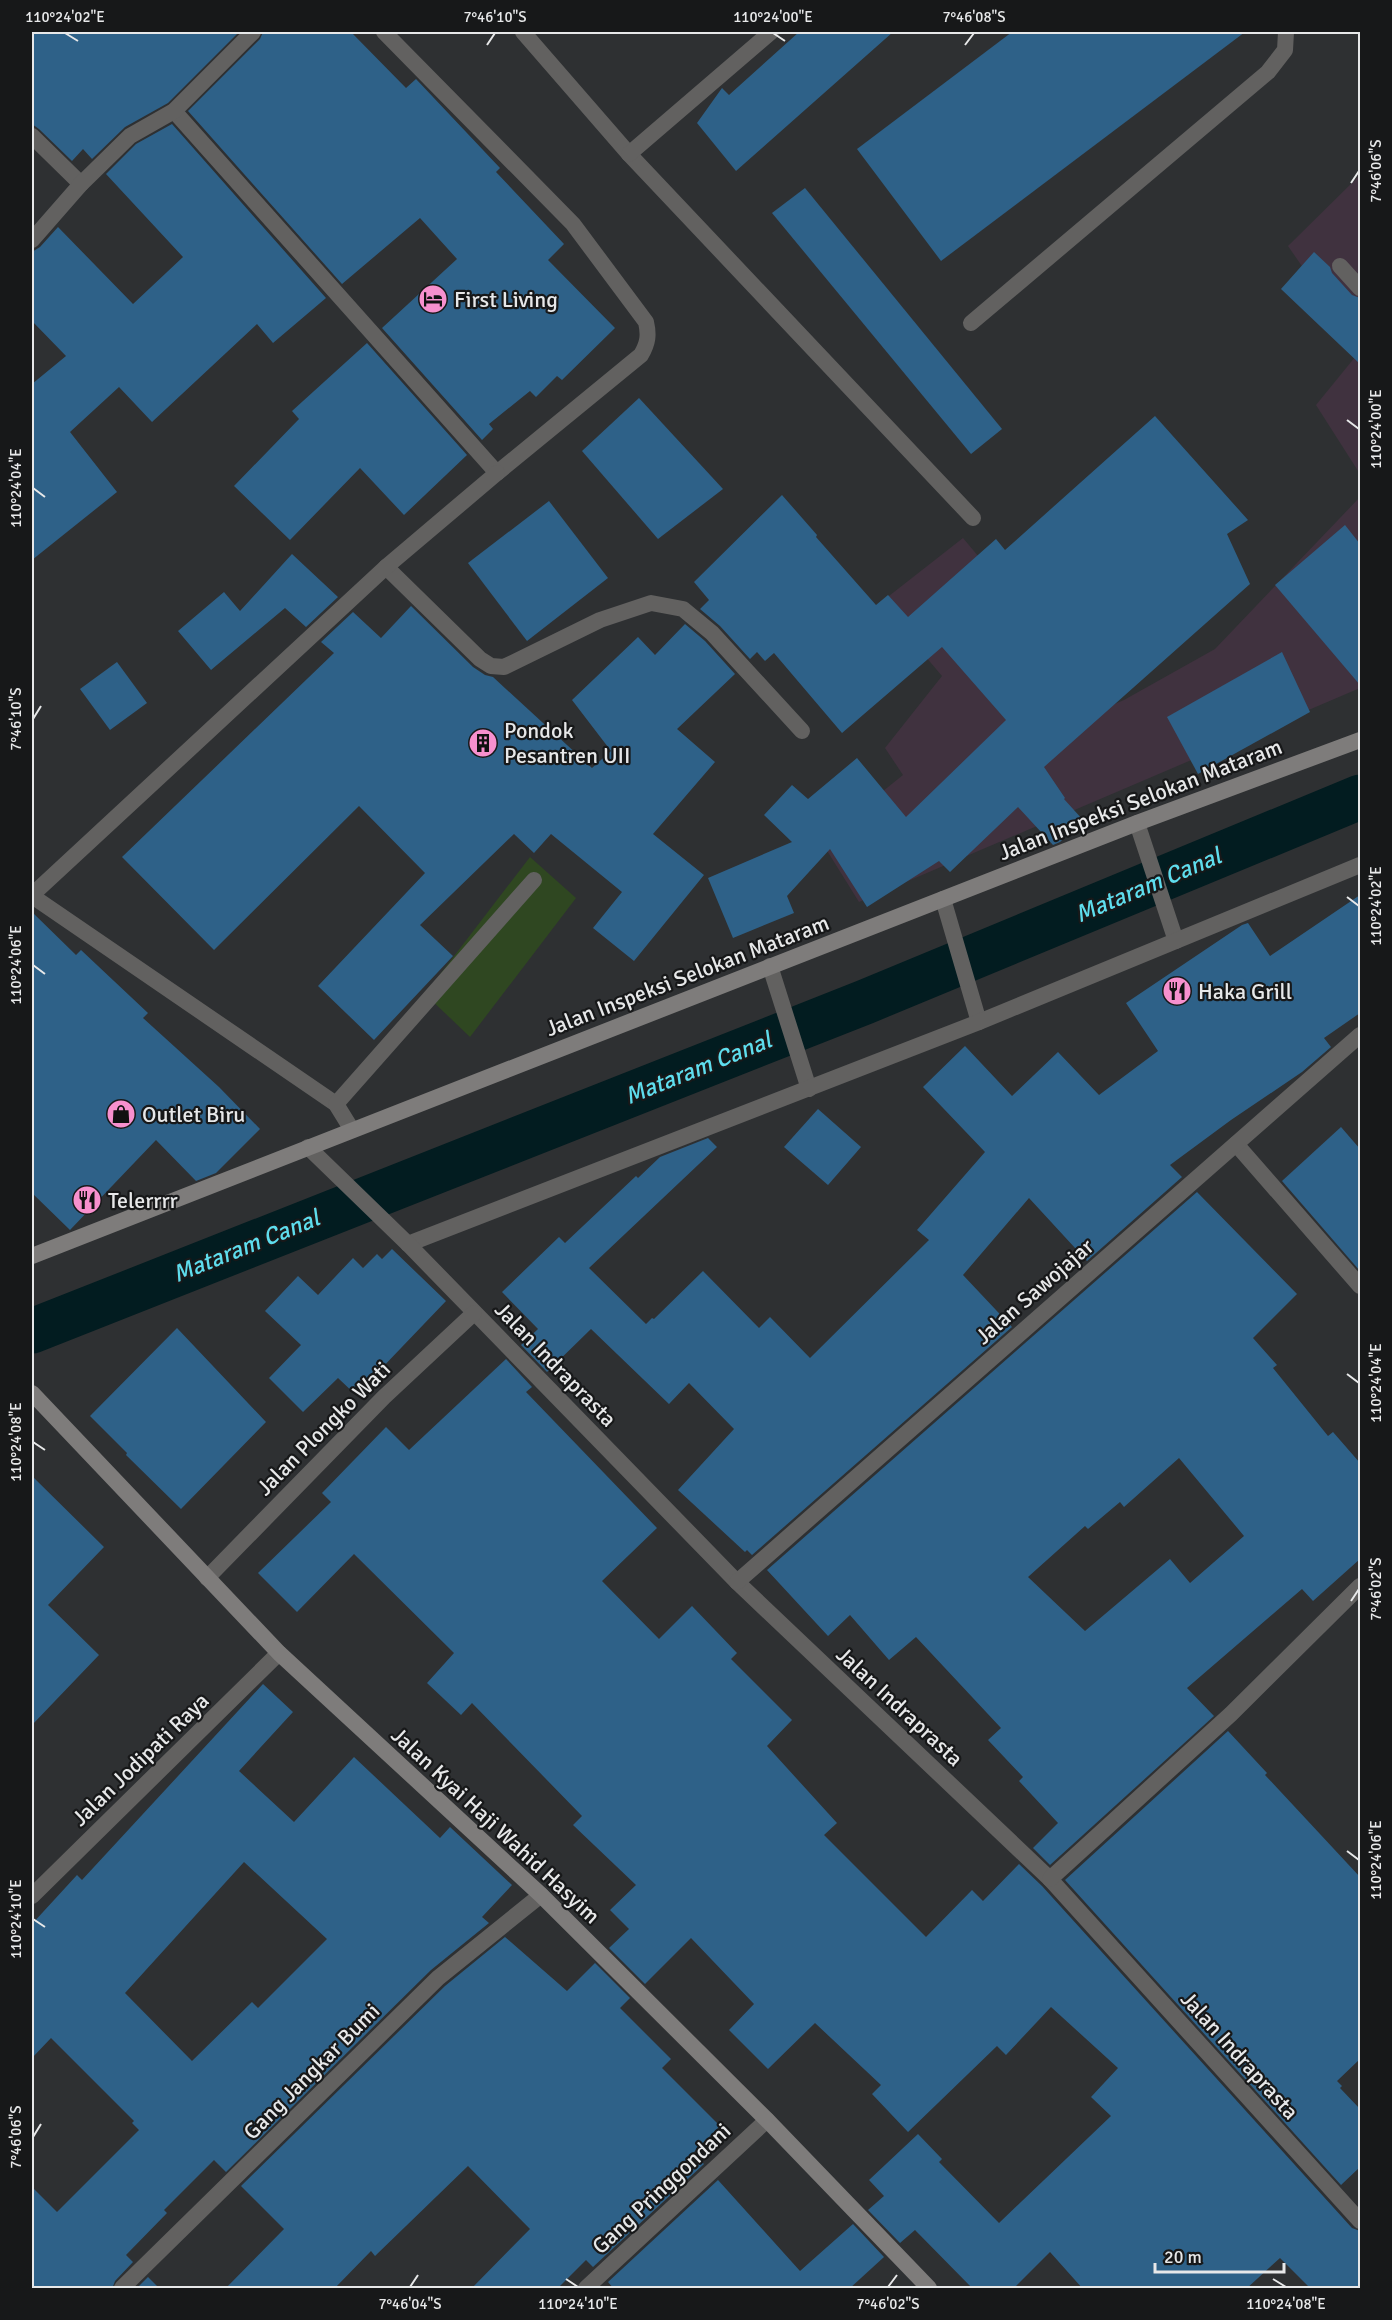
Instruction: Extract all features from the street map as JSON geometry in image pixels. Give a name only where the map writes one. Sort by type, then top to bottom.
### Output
[{"type":"main road","name":"Jalan Inspeksi Selokan Mataram","points":[[32,1256],[1137,823],[1360,740]]},
{"type":"main road","name":"Jalan Kyai Haji Wahid Hasyim","points":[[32,1393],[279,1653],[541,1895],[766,2120],[929,2289]]},
{"type":"street","points":[[32,240],[81,184],[129,136],[174,111],[253,32]]},
{"type":"street","points":[[352,1130],[336,1104],[32,895],[386,567],[641,355],[646,346],[649,334],[646,322],[573,224],[384,32]]},
{"type":"street","points":[[523,32],[629,154],[973,518]]},
{"type":"street","points":[[629,154],[771,32]]},
{"type":"street","points":[[971,323],[1268,72],[1285,50],[1286,32]]},
{"type":"street","points":[[174,111],[497,473]]},
{"type":"street","points":[[32,136],[81,184]]},
{"type":"street","points":[[1340,266],[1360,288]]},
{"type":"street","points":[[386,567],[474,654],[491,666],[504,667],[600,620],[651,603],[683,609],[712,633],[802,731]]},
{"type":"street","points":[[1137,823],[1176,941]]},
{"type":"street","points":[[403,1239],[809,1089],[979,1023],[1360,865]]},
{"type":"street","points":[[336,1104],[534,880]]},
{"type":"street","points":[[943,899],[979,1023]]},
{"type":"street","points":[[770,966],[809,1089]]},
{"type":"street","name":"Jalan Sawojajar","points":[[736,1582],[1360,1035]]},
{"type":"street","points":[[1236,1144],[1360,1286]]},
{"type":"street","name":"Jalan Indraprasta","points":[[308,1148],[403,1239],[736,1582],[1050,1879],[1360,2221]]},
{"type":"street","name":"Jalan Plongko Wati","points":[[207,1578],[384,1396],[474,1313]]},
{"type":"street","points":[[1050,1879],[1231,1713],[1360,1586]]},
{"type":"street","name":"Jalan Jodipati Raya","points":[[32,1896],[279,1653]]},
{"type":"street","name":"Gang Jangkar Bumi","points":[[122,2289],[438,1978],[541,1895]]},
{"type":"street","name":"Gang Pringgondani","points":[[586,2289],[766,2120]]},
{"type":"shaded area","points":[[1360,175],[1360,350],[1288,246]]},
{"type":"shaded area","points":[[1360,351],[1360,474],[1316,405]]},
{"type":"shaded area","points":[[1360,497],[1360,688],[859,902],[821,841],[903,775],[885,748],[942,676],[880,603],[963,538],[1105,708],[1124,700],[1215,649]]},
{"type":"green space","points":[[530,857],[576,898],[470,1037],[425,994]]},
{"type":"building","points":[[32,32],[239,32],[168,103],[125,127],[92,159],[83,149],[72,161],[32,124]]},
{"type":"building","points":[[263,32],[351,32],[406,88],[416,79],[500,168],[496,172],[564,244],[548,260],[615,328],[562,380],[557,376],[536,397],[530,391],[489,424],[493,429],[482,440],[382,328],[457,259],[420,218],[342,284],[188,111],[260,39]]},
{"type":"building","points":[[799,32],[893,32],[736,171],[697,123],[722,88],[729,95]]},
{"type":"building","points":[[1012,32],[1245,32],[941,261],[857,149]]},
{"type":"building","points":[[172,124],[326,298],[273,343],[257,324],[152,422],[119,387],[70,432],[117,492],[32,560],[32,384],[66,356],[32,321],[32,252],[40,247],[58,227],[133,304],[183,257],[106,174],[136,144]]},
{"type":"building","points":[[805,188],[1002,429],[971,454],[772,213]]},
{"type":"building","points":[[1314,252],[1330,267],[1332,273],[1352,295],[1360,298],[1360,364],[1281,289]]},
{"type":"building","points":[[367,343],[467,455],[404,515],[360,468],[290,540],[234,486],[299,419],[292,411]]},
{"type":"building","points":[[639,398],[723,489],[658,539],[582,451]]},
{"type":"building","points":[[1155,416],[1248,520],[1227,534],[1250,584],[1044,767],[1064,799],[1083,820],[1060,842],[1053,845],[1018,807],[950,872],[939,861],[867,907],[830,849],[787,896],[794,913],[733,938],[708,878],[792,842],[764,815],[792,785],[808,799],[857,758],[906,817],[1006,720],[942,647],[842,733],[774,653],[765,661],[757,652],[750,659],[720,626],[700,609],[709,600],[694,582],[782,495],[876,605],[888,595],[908,617],[996,539],[1005,550]]},
{"type":"building","points":[[549,501],[608,578],[527,641],[468,563]]},
{"type":"building","points":[[1345,525],[1360,544],[1360,685],[1275,585]]},
{"type":"building","points":[[292,554],[338,597],[306,627],[285,608],[211,670],[178,631],[224,592],[240,611]]},
{"type":"building","points":[[411,606],[473,667],[493,677],[592,768],[611,751],[572,700],[638,637],[655,655],[685,624],[705,641],[735,674],[677,729],[715,762],[653,834],[704,875],[634,961],[593,928],[622,892],[551,834],[534,853],[514,834],[420,925],[453,956],[374,1040],[318,986],[425,873],[359,806],[214,950],[122,857],[334,653],[321,642],[353,612],[381,638]]},
{"type":"building","points":[[1282,652],[1310,712],[1198,774],[1167,717]]},
{"type":"building","points":[[117,662],[147,703],[110,730],[80,689]]},
{"type":"building","points":[[1360,895],[1360,1013],[1324,1038],[1331,1047],[1302,1072],[1170,1165],[1182,1177],[1087,1261],[1029,1198],[963,1275],[1012,1327],[752,1555],[747,1550],[745,1552],[678,1490],[734,1429],[689,1383],[669,1404],[591,1329],[547,1372],[521,1345],[538,1329],[502,1292],[559,1237],[565,1243],[636,1176],[638,1178],[660,1157],[708,1138],[717,1147],[589,1268],[646,1324],[703,1271],[759,1328],[770,1317],[810,1358],[929,1240],[917,1230],[985,1152],[923,1087],[965,1046],[1012,1096],[1058,1052],[1099,1095],[1158,1051],[1126,1003],[1242,925],[1248,923],[1270,956]]},
{"type":"building","points":[[32,912],[76,955],[81,950],[148,1013],[143,1018],[219,1087],[260,1129],[216,1173],[196,1181],[156,1140],[70,1230],[32,1193]]},
{"type":"building","points":[[818,1109],[861,1147],[828,1185],[784,1147]]},
{"type":"building","points":[[1341,1127],[1360,1149],[1360,1271],[1282,1181]]},
{"type":"building","points":[[1197,1192],[1297,1294],[1253,1338],[1277,1365],[1273,1368],[1328,1436],[1333,1432],[1360,1463],[1360,1559],[1313,1601],[1302,1589],[1187,1688],[1214,1716],[1050,1865],[1033,1848],[1058,1823],[1019,1781],[1023,1777],[988,1740],[1001,1728],[916,1637],[889,1660],[850,1615],[828,1636],[767,1570]],"holes":[[[1179,1458],[1244,1536],[1190,1583],[1170,1559],[1085,1631],[1028,1577],[1085,1526],[1088,1529],[1120,1502],[1124,1507]]]},
{"type":"building","points":[[392,1249],[446,1301],[356,1395],[338,1378],[303,1412],[269,1378],[301,1345],[265,1311],[298,1276],[318,1295],[353,1258],[363,1268],[377,1254],[382,1259]]},
{"type":"building","points":[[177,1328],[266,1422],[181,1509],[90,1416]]},
{"type":"building","points":[[506,1359],[532,1387],[526,1392],[657,1528],[602,1581],[659,1639],[692,1606],[737,1653],[731,1659],[792,1720],[767,1746],[837,1823],[824,1835],[926,1937],[972,1890],[983,1901],[1019,1864],[1042,1886],[1352,2228],[1360,2231],[1360,2289],[1311,2289],[1280,2258],[1246,2289],[1083,2289],[1050,2252],[1013,2289],[973,2289],[915,2230],[900,2243],[868,2210],[884,2196],[869,2180],[918,2134],[942,2159],[939,2162],[999,2223],[1111,2116],[1091,2097],[1118,2068],[1051,2007],[1006,2055],[997,2046],[908,2132],[872,2094],[881,2085],[815,2023],[768,2069],[729,2030],[754,2004],[691,1938],[645,1984],[609,1948],[629,1929],[610,1910],[636,1885],[573,1825],[582,1816],[472,1703],[461,1715],[427,1683],[454,1653],[354,1554],[297,1612],[258,1573],[331,1502],[322,1493],[386,1427],[409,1450]]},
{"type":"building","points":[[32,1476],[104,1547],[48,1605],[99,1655],[32,1725]]},
{"type":"building","points":[[263,1684],[293,1712],[239,1771],[294,1822],[354,1757],[440,1838],[450,1827],[512,1885],[482,1917],[489,1923],[431,1970],[226,2172],[214,2160],[164,2210],[167,2213],[126,2255],[133,2262],[115,2281],[112,2289],[32,2289],[32,2187],[57,2212],[139,2130],[132,2123],[134,2121],[51,2038],[32,2058],[32,1924],[77,1875],[82,1880]],"holes":[[[244,1862],[327,1939],[258,2008],[252,2002],[192,2061],[125,1993]]]},
{"type":"building","points":[[1228,1731],[1267,1773],[1265,1775],[1360,1877],[1360,2059],[1337,2081],[1342,2086],[1340,2088],[1360,2109],[1360,2167],[1341,2185],[1065,1880]]},
{"type":"building","points":[[505,1937],[567,1991],[595,1963],[630,1998],[620,2008],[671,2059],[662,2068],[720,2126],[693,2153],[704,2164],[593,2267],[586,2260],[557,2289],[471,2289],[530,2229],[468,2166],[375,2256],[371,2251],[334,2289],[225,2289],[284,2229],[241,2186],[445,1986]]},
{"type":"building","points":[[718,2180],[800,2271],[853,2224],[884,2257],[849,2289],[614,2289],[608,2282]]},
{"type":"building","points":[[148,2277],[160,2289],[136,2289]]},
{"type":"waterway","name":"Mataram Canal","points":[[32,1331],[865,1002],[1360,797]]},
{"type":"place","name":"First Living","points":[[433,299]]},
{"type":"place","name":"Pondok Pesantren UII","points":[[483,743]]},
{"type":"place","name":"Haka Grill","points":[[1177,991]]},
{"type":"place","name":"Outlet Biru","points":[[121,1114]]},
{"type":"place","name":"Telerrrr","points":[[87,1200]]}]
